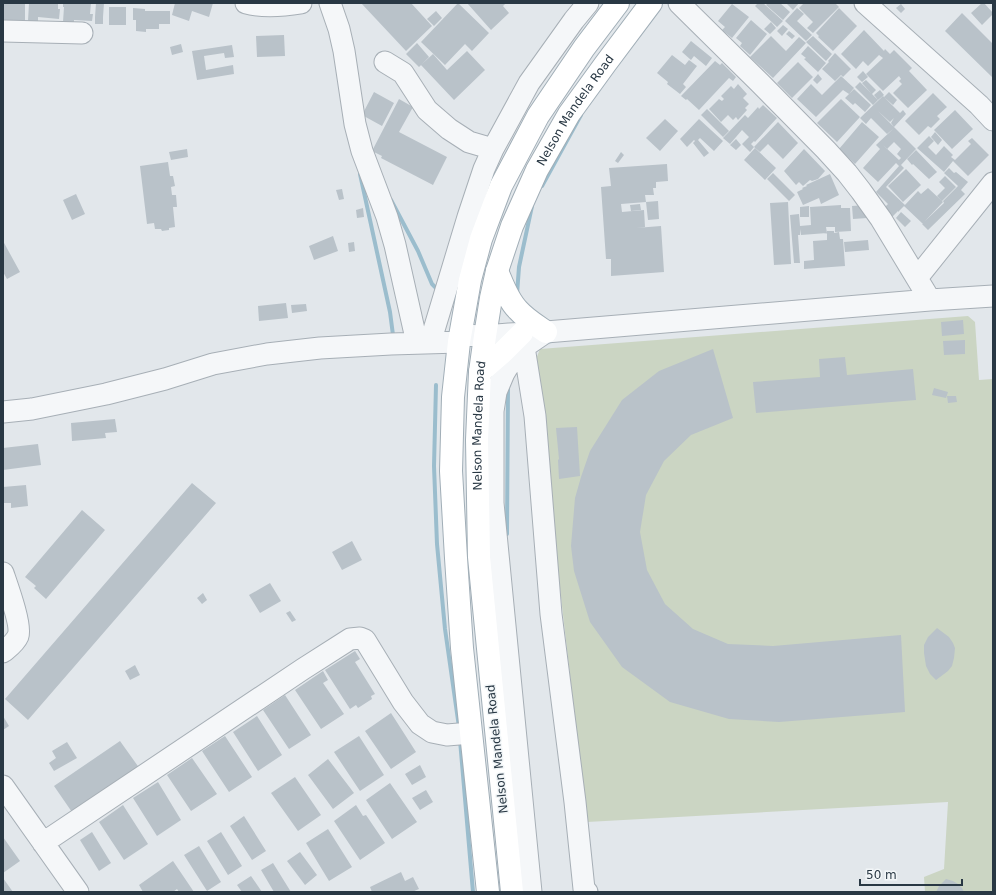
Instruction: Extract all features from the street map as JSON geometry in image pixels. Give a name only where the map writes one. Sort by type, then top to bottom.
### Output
[{"type":"main road","name":"Nelson Mandela Road","points":[[488,892],[462,641],[451,471],[453,397],[460,338],[470,280],[481,239],[501,186],[538,116],[584,48],[618,3]]},
{"type":"main road","name":"Nelson Mandela Road","points":[[512,892],[478,557],[477,440],[480,372],[485,336],[497,271],[512,226],[537,170],[569,114],[651,3]]},
{"type":"main road","points":[[497,271],[507,295],[518,310],[527,319],[546,332]]},
{"type":"main road","points":[[480,372],[503,352],[523,340]]},
{"type":"street","points":[[246,3],[261,6],[276,6],[301,3]]},
{"type":"street","points":[[330,3],[339,29],[344,50],[355,124],[362,151],[395,245],[423,343]]},
{"type":"street","points":[[423,343],[493,149],[529,83],[588,3]]},
{"type":"street","points":[[679,3],[848,173],[881,219],[930,300]]},
{"type":"street","points":[[865,3],[979,105],[993,120]]},
{"type":"street","points":[[3,31],[82,33]]},
{"type":"street","points":[[385,62],[403,73],[427,110],[449,129],[469,142],[493,149]]},
{"type":"street","points":[[917,278],[993,182]]},
{"type":"street","points":[[531,892],[493,503],[493,411],[496,392],[504,373],[523,340],[546,332],[993,296]]},
{"type":"street","points":[[3,412],[32,409],[106,394],[165,379],[213,364],[267,354],[320,348],[423,343],[509,334],[523,340]]},
{"type":"street","points":[[523,340],[535,416],[552,622],[574,794],[584,888],[587,892]]},
{"type":"street","points":[[3,573],[19,625],[19,635],[13,644],[3,652]]},
{"type":"street","points":[[43,843],[350,639],[360,638],[365,640],[403,702],[420,724],[432,732],[447,735],[471,733]]},
{"type":"street","points":[[3,786],[78,892]]},
{"type":"green space","points":[[968,316],[975,322],[979,380],[993,379],[993,892],[925,892],[924,877],[944,869],[948,802],[587,822],[534,364],[540,349]]},
{"type":"building","points":[[3,3],[25,3],[25,21],[3,20]]},
{"type":"building","points":[[29,3],[58,3],[58,9],[60,9],[59,19],[38,17],[38,22],[28,21]]},
{"type":"building","points":[[63,3],[91,3],[90,14],[93,14],[92,21],[74,20],[74,23],[63,22]]},
{"type":"building","points":[[96,3],[104,3],[103,17],[95,17]]},
{"type":"building","points":[[175,3],[213,3],[209,17],[192,11],[189,21],[172,15]]},
{"type":"building","points":[[361,3],[411,3],[432,26],[406,51]]},
{"type":"building","points":[[458,3],[489,33],[472,51],[465,44],[445,65],[421,42]]},
{"type":"building","points":[[467,3],[506,3],[503,6],[509,13],[491,30]]},
{"type":"building","points":[[758,3],[763,3],[783,21],[777,27],[755,6]]},
{"type":"building","points":[[768,3],[780,3],[790,12],[783,20],[766,5]]},
{"type":"building","points":[[786,3],[799,3],[793,10]]},
{"type":"building","points":[[804,3],[835,3],[839,7],[813,33],[807,28],[813,22],[799,8]]},
{"type":"building","points":[[982,3],[984,3],[993,14],[982,25],[971,13]]},
{"type":"building","points":[[732,4],[749,17],[732,38],[722,30],[725,27],[718,21]]},
{"type":"building","points":[[901,4],[905,9],[901,13],[896,8]]},
{"type":"building","points":[[109,7],[126,7],[126,25],[109,25]]},
{"type":"building","points":[[133,8],[145,9],[145,11],[170,11],[170,24],[159,24],[159,29],[146,29],[146,32],[136,31],[136,20],[133,20]]},
{"type":"building","points":[[797,8],[804,14],[797,21],[812,35],[806,41],[785,21]]},
{"type":"building","points":[[839,8],[857,26],[833,51],[818,37],[819,36],[816,33]]},
{"type":"building","points":[[436,11],[442,18],[434,26],[427,19]]},
{"type":"building","points":[[962,13],[993,44],[993,78],[945,31]]},
{"type":"building","points":[[95,17],[103,17],[103,24],[95,24]]},
{"type":"building","points":[[751,20],[767,34],[750,55],[740,46],[742,43],[736,38]]},
{"type":"building","points":[[771,22],[776,28],[770,34],[764,29]]},
{"type":"building","points":[[783,25],[788,29],[782,36],[777,31]]},
{"type":"building","points":[[864,30],[884,51],[885,49],[890,54],[894,50],[912,68],[909,71],[927,90],[908,108],[893,93],[902,84],[899,81],[901,79],[899,76],[883,91],[866,74],[883,58],[879,55],[868,66],[863,61],[856,69],[841,54]]},
{"type":"building","points":[[789,31],[795,36],[792,39],[786,34]]},
{"type":"building","points":[[284,35],[285,56],[257,57],[256,36]]},
{"type":"building","points":[[771,36],[786,51],[799,37],[806,43],[773,78],[750,57]]},
{"type":"building","points":[[813,36],[832,54],[826,61],[806,42]]},
{"type":"building","points":[[691,41],[712,58],[706,66],[694,56],[691,60],[682,52]]},
{"type":"building","points":[[417,43],[429,57],[419,67],[406,54]]},
{"type":"building","points":[[181,44],[183,52],[172,55],[170,47]]},
{"type":"building","points":[[232,45],[234,57],[225,58],[224,53],[204,56],[206,70],[233,65],[234,74],[197,80],[192,51]]},
{"type":"building","points":[[808,46],[826,63],[818,72],[804,59],[806,58],[801,54]]},
{"type":"building","points":[[467,51],[485,70],[454,100],[421,65],[433,54],[447,70]]},
{"type":"building","points":[[835,53],[851,69],[843,77],[841,75],[835,81],[822,69]]},
{"type":"building","points":[[672,55],[685,65],[689,60],[697,66],[683,84],[686,87],[680,94],[667,84],[668,82],[657,73]]},
{"type":"building","points":[[715,61],[720,65],[722,63],[736,77],[733,81],[729,78],[699,110],[687,99],[686,100],[681,96]]},
{"type":"building","points":[[798,62],[813,77],[792,98],[777,83]]},
{"type":"building","points":[[863,71],[868,77],[862,82],[857,77]]},
{"type":"building","points":[[818,74],[822,79],[817,84],[813,80]]},
{"type":"building","points":[[841,76],[854,88],[849,94],[843,90],[816,117],[797,99],[811,84],[822,95]]},
{"type":"building","points":[[866,80],[876,90],[872,94],[878,100],[873,105],[855,87],[860,82],[871,93],[862,83]]},
{"type":"building","points":[[738,84],[747,94],[743,98],[749,104],[745,108],[747,110],[738,120],[736,117],[733,120],[728,115],[721,122],[709,109],[719,99],[722,101],[724,99],[721,96],[731,86],[734,89]]},
{"type":"building","points":[[854,89],[871,105],[865,112],[855,103],[853,105],[845,98]]},
{"type":"building","points":[[880,90],[884,95],[878,100],[874,95]]},
{"type":"building","points":[[374,92],[394,103],[382,126],[362,115]]},
{"type":"building","points":[[889,92],[897,100],[893,105],[884,97]]},
{"type":"building","points":[[933,93],[947,107],[937,116],[940,119],[931,128],[928,126],[919,135],[905,121]]},
{"type":"building","points":[[883,96],[900,113],[903,110],[906,114],[894,127],[916,149],[901,165],[904,168],[886,187],[905,205],[889,220],[880,212],[888,204],[876,192],[899,166],[896,163],[878,182],[863,168],[880,149],[876,145],[893,129],[887,134],[871,118],[866,124],[860,118]],"holes":[[[878,111],[890,122],[894,118],[891,123],[894,127]],[[894,142],[901,149],[897,154],[901,158],[899,160],[887,149]]]},
{"type":"building","points":[[399,99],[413,107],[399,132],[447,157],[433,185],[381,158],[382,156],[372,151]]},
{"type":"building","points":[[841,99],[860,117],[837,142],[817,123]]},
{"type":"building","points":[[763,105],[777,118],[755,142],[754,141],[751,144],[754,147],[750,152],[742,144],[749,137],[742,130],[730,144],[723,138],[745,115],[748,118],[758,107],[759,109]]},
{"type":"building","points":[[707,109],[729,131],[723,137],[701,115]]},
{"type":"building","points":[[955,110],[973,129],[952,149],[934,130]]},
{"type":"building","points":[[665,119],[678,131],[660,151],[646,138]]},
{"type":"building","points":[[699,119],[723,141],[714,151],[700,138],[698,140],[709,153],[704,157],[693,143],[695,141],[694,140],[687,147],[680,139]]},
{"type":"building","points":[[778,122],[798,143],[783,159],[768,144],[760,152],[754,147]]},
{"type":"building","points":[[862,122],[879,137],[855,164],[839,149]]},
{"type":"building","points":[[935,132],[942,140],[938,145],[931,137]]},
{"type":"building","points":[[929,136],[934,141],[928,147],[936,155],[944,146],[953,155],[951,157],[955,160],[971,144],[968,141],[972,138],[989,155],[968,176],[953,161],[944,172],[917,148]]},
{"type":"building","points":[[736,139],[741,145],[736,150],[730,145]]},
{"type":"building","points":[[755,148],[776,168],[765,180],[744,160]]},
{"type":"building","points":[[187,149],[188,157],[171,160],[169,152]]},
{"type":"building","points":[[804,149],[825,171],[818,179],[812,181],[810,180],[803,186],[799,182],[796,185],[784,171]]},
{"type":"building","points":[[916,150],[937,172],[929,179],[907,159]]},
{"type":"building","points":[[621,152],[624,155],[618,163],[615,161]]},
{"type":"building","points":[[168,162],[170,176],[173,176],[175,186],[171,187],[172,195],[176,195],[177,207],[173,207],[175,227],[162,231],[161,229],[155,229],[154,223],[147,224],[140,166]]},
{"type":"building","points":[[667,164],[668,181],[656,182],[656,188],[653,188],[654,195],[645,195],[646,202],[621,204],[622,212],[644,210],[645,227],[636,228],[661,226],[664,272],[611,276],[611,259],[606,259],[601,187],[611,186],[609,168]]},
{"type":"building","points":[[949,168],[968,182],[961,190],[965,194],[928,230],[904,206],[918,191],[921,194],[928,188],[943,202],[925,221],[944,203],[943,201],[958,186],[944,173]]},
{"type":"building","points":[[906,169],[921,185],[903,202],[888,186]]},
{"type":"building","points":[[773,173],[795,195],[789,201],[767,179]]},
{"type":"building","points":[[830,174],[839,195],[821,204],[819,198],[803,205],[797,192],[807,186],[806,185]]},
{"type":"building","points":[[945,176],[956,187],[942,201],[937,196],[945,188],[939,182]]},
{"type":"building","points":[[342,189],[344,199],[339,200],[336,190]]},
{"type":"building","points":[[76,194],[85,214],[72,220],[63,200]]},
{"type":"building","points":[[658,201],[659,219],[648,220],[646,202]]},
{"type":"building","points":[[788,202],[791,264],[774,265],[770,203]]},
{"type":"building","points":[[640,204],[641,210],[631,211],[630,205]]},
{"type":"building","points":[[841,205],[841,208],[850,208],[851,231],[835,232],[835,227],[826,227],[827,233],[801,235],[800,229],[800,235],[798,235],[800,263],[794,263],[790,215],[799,214],[800,226],[811,225],[810,207]]},
{"type":"building","points":[[866,205],[867,218],[853,219],[852,206]]},
{"type":"building","points":[[809,206],[809,217],[800,217],[800,207]]},
{"type":"building","points":[[363,208],[364,217],[357,218],[356,210]]},
{"type":"building","points":[[901,212],[911,221],[905,227],[896,218]]},
{"type":"building","points":[[827,231],[834,231],[834,233],[839,232],[840,239],[843,239],[845,266],[804,269],[804,261],[814,260],[813,241],[827,240]]},
{"type":"building","points":[[333,236],[338,251],[314,260],[309,246]]},
{"type":"building","points":[[868,240],[869,250],[845,252],[844,242]]},
{"type":"building","points":[[3,241],[20,272],[7,279],[3,272]]},
{"type":"building","points":[[354,242],[355,251],[349,252],[348,243]]},
{"type":"building","points":[[286,303],[288,318],[259,321],[258,306]]},
{"type":"building","points":[[306,304],[307,311],[292,313],[291,305]]},
{"type":"building","points":[[963,320],[964,334],[942,336],[941,322]]},
{"type":"building","points":[[965,340],[965,354],[944,355],[943,341]]},
{"type":"building","points":[[713,349],[733,418],[691,435],[664,461],[646,495],[640,532],[647,570],[665,604],[693,629],[728,644],[773,646],[901,635],[905,712],[779,722],[729,719],[670,702],[622,667],[590,622],[574,571],[571,546],[575,498],[590,451],[622,400],[659,371]]},
{"type":"building","points":[[845,357],[847,375],[913,369],[916,400],[756,413],[753,382],[820,377],[819,359]]},
{"type":"building","points":[[934,388],[948,392],[946,398],[932,395]]},
{"type":"building","points":[[947,396],[956,396],[957,402],[948,403]]},
{"type":"building","points":[[115,419],[117,432],[105,433],[106,438],[72,441],[71,423]]},
{"type":"building","points":[[577,427],[580,476],[559,479],[556,428]]},
{"type":"building","points":[[38,444],[41,465],[3,470],[3,448]]},
{"type":"building","points":[[192,483],[216,503],[28,720],[5,699]]},
{"type":"building","points":[[26,485],[28,506],[11,508],[11,503],[3,503],[3,487]]},
{"type":"building","points":[[82,510],[105,530],[46,599],[34,588],[36,586],[25,577]]},
{"type":"building","points":[[352,541],[362,560],[342,570],[332,552]]},
{"type":"building","points":[[270,583],[281,601],[260,613],[249,595]]},
{"type":"building","points":[[203,593],[207,600],[202,604],[197,598]]},
{"type":"building","points":[[290,611],[296,620],[292,622],[286,613]]},
{"type":"building","points":[[937,628],[949,637],[955,648],[952,666],[936,680],[930,674],[926,666],[924,645],[928,637]]},
{"type":"building","points":[[355,651],[360,659],[355,662],[375,694],[371,696],[372,699],[358,708],[356,705],[350,709],[325,670]]},
{"type":"building","points":[[135,665],[140,675],[130,680],[125,671]]},
{"type":"building","points":[[323,671],[328,680],[323,683],[344,714],[321,729],[295,690]]},
{"type":"building","points":[[285,695],[311,735],[289,749],[263,710]]},
{"type":"building","points":[[391,713],[416,752],[391,769],[365,731]]},
{"type":"building","points":[[3,716],[9,726],[3,730]]},
{"type":"building","points":[[257,716],[282,755],[258,771],[233,732]]},
{"type":"building","points":[[225,736],[252,777],[229,792],[202,751]]},
{"type":"building","points":[[359,736],[384,775],[360,791],[334,752]]},
{"type":"building","points":[[120,741],[140,769],[74,815],[54,786]]},
{"type":"building","points":[[67,742],[77,758],[54,771],[49,763],[56,758],[52,751]]},
{"type":"building","points":[[192,758],[217,794],[191,811],[167,775]]},
{"type":"building","points":[[328,759],[354,793],[333,809],[308,775]]},
{"type":"building","points":[[420,765],[426,777],[412,785],[405,774]]},
{"type":"building","points":[[295,777],[321,815],[298,831],[271,793]]},
{"type":"building","points":[[158,782],[181,820],[157,836],[133,798]]},
{"type":"building","points":[[390,783],[417,822],[392,839],[366,800]]},
{"type":"building","points":[[426,790],[433,802],[420,810],[412,798]]},
{"type":"building","points":[[123,805],[148,844],[124,860],[99,822]]},
{"type":"building","points":[[356,805],[363,816],[366,815],[385,843],[360,860],[334,821]]},
{"type":"building","points":[[244,816],[266,851],[252,860],[230,826]]},
{"type":"building","points":[[328,829],[352,867],[329,881],[306,843]]},
{"type":"building","points":[[92,832],[111,863],[99,871],[80,840]]},
{"type":"building","points":[[221,832],[242,866],[228,875],[207,841]]},
{"type":"building","points":[[3,837],[20,861],[3,873]]},
{"type":"building","points":[[199,846],[221,882],[207,891],[184,855]]},
{"type":"building","points":[[300,852],[317,875],[305,885],[287,861]]},
{"type":"building","points":[[173,861],[194,892],[179,892],[177,889],[173,892],[143,892],[139,885]]},
{"type":"building","points":[[273,863],[291,892],[274,892],[261,870]]},
{"type":"building","points":[[401,872],[405,881],[413,877],[419,889],[412,892],[372,892],[370,887]]},
{"type":"building","points":[[251,876],[262,892],[242,892],[237,885]]},
{"type":"building","points":[[3,878],[13,892],[3,892]]},
{"type":"building","points":[[946,879],[958,884],[964,892],[936,892],[939,886]]},
{"type":"waterway","points":[[542,186],[581,115]]},
{"type":"waterway","points":[[360,174],[390,312],[393,335]]},
{"type":"waterway","points":[[391,200],[418,251],[432,284],[439,291]]},
{"type":"waterway","points":[[517,294],[519,267],[532,206]]},
{"type":"waterway","points":[[436,385],[434,466],[437,544],[445,629],[459,727]]},
{"type":"waterway","points":[[502,535],[507,534],[508,386]]},
{"type":"waterway","points":[[460,740],[473,892]]}]
